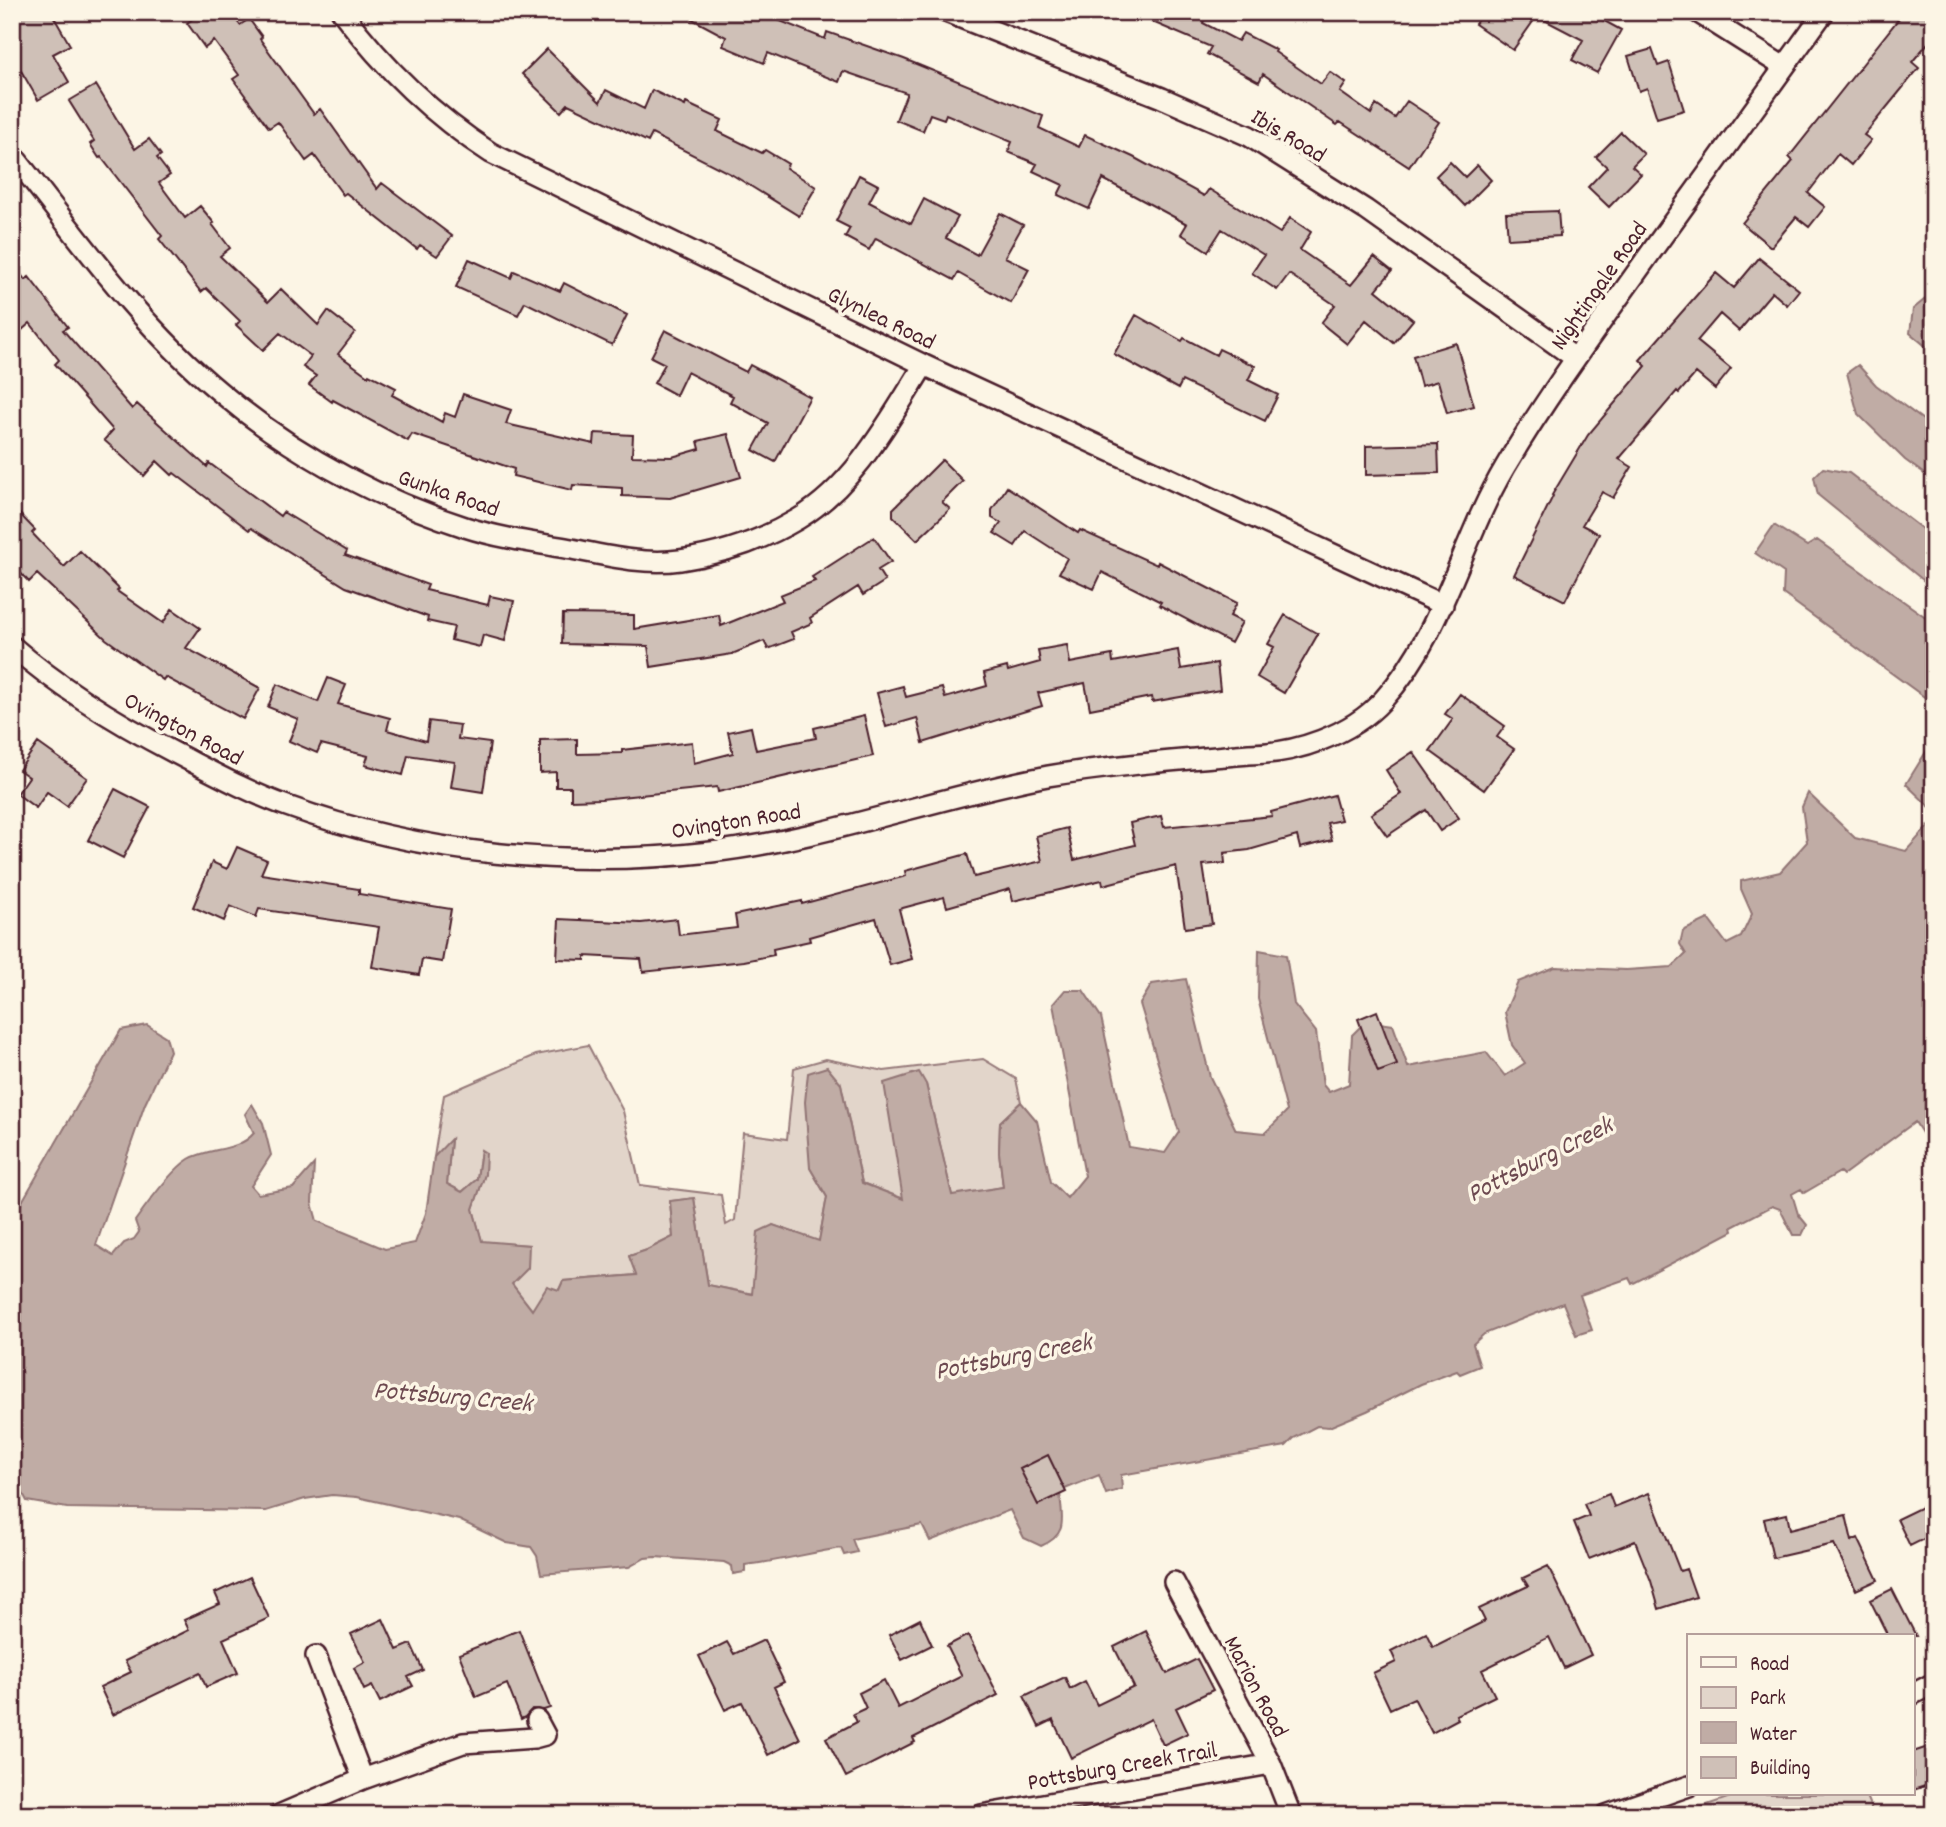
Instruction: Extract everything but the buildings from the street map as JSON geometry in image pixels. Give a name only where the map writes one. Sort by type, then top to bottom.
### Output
[{"type":"street","name":"Glynlea Road","points":[[342,12],[362,39],[414,92],[491,153],[924,365],[1443,605]]},
{"type":"street","name":"Ibis Road","points":[[946,12],[1162,98],[1249,136],[1366,210],[1575,358]]},
{"type":"street","points":[[1697,12],[1784,67]]},
{"type":"street","name":"Nightingale Road","points":[[1443,605],[1468,544],[1504,469],[1575,358],[1824,12]]},
{"type":"street","name":"Gunka Road","points":[[12,154],[114,282],[168,343],[220,392],[323,465],[366,488],[427,514],[496,536],[648,561],[677,561],[717,553],[763,538],[801,518],[830,495],[848,476],[890,419],[924,365]]},
{"type":"street","name":"Ovington Road","points":[[12,646],[81,699],[134,732],[226,780],[286,805],[399,838],[448,847],[496,853],[607,858],[713,852],[789,839],[1047,776],[1269,754],[1302,746],[1334,735],[1356,723],[1382,701],[1417,653],[1443,605]]},
{"type":"street","name":"Marion Road","points":[[1174,1582],[1271,1764],[1292,1815]]},
{"type":"street","points":[[316,1656],[363,1779]]},
{"type":"street","points":[[1914,1693],[1934,1683]]},
{"type":"street","points":[[279,1815],[363,1779],[463,1743],[545,1735],[537,1720]]},
{"type":"street","name":"Pottsburg Creek Trail","points":[[981,1815],[1271,1764]]},
{"type":"street","points":[[1606,1815],[1687,1787]]},
{"type":"green space","points":[[588,1045],[623,1111],[640,1185],[721,1195],[726,1225],[735,1220],[743,1133],[787,1139],[794,1068],[826,1059],[884,1071],[983,1059],[1016,1079],[1021,1102],[1000,1122],[999,1152],[1003,1187],[952,1196],[926,1084],[904,1199],[862,1183],[841,1084],[810,1168],[827,1197],[819,1242],[773,1225],[753,1294],[708,1285],[694,1198],[670,1201],[673,1237],[629,1256],[637,1275],[563,1281],[559,1290],[533,1311],[512,1284],[529,1245],[482,1242],[473,1209],[485,1174],[481,1150],[477,1179],[462,1192],[447,1184],[451,1140],[434,1157],[444,1095],[536,1055]]},
{"type":"green space","points":[[1733,1796],[1866,1796],[1874,1815],[1678,1815]]},
{"type":"water","points":[[1929,296],[1934,299],[1934,353],[1910,333],[1913,309]]},
{"type":"water","points":[[1858,365],[1876,385],[1934,428],[1934,481],[1905,460],[1858,414],[1847,373]]},
{"type":"water","points":[[1823,468],[1849,473],[1934,538],[1934,589],[1818,495],[1814,477]]},
{"type":"water","points":[[1774,525],[1807,546],[1817,540],[1934,623],[1934,704],[1783,594],[1784,573],[1755,553]]},
{"type":"water","points":[[1934,745],[1934,811],[1906,784],[1929,747]]},
{"type":"water","name":"Pottsburg Creek","points":[[1808,793],[1855,838],[1906,851],[1934,820],[1934,1152],[1915,1122],[1843,1175],[1840,1172],[1804,1193],[1801,1189],[1792,1194],[1798,1214],[1807,1225],[1802,1235],[1793,1235],[1780,1209],[1772,1206],[1732,1227],[1733,1231],[1632,1284],[1629,1278],[1580,1295],[1592,1330],[1576,1335],[1563,1303],[1484,1334],[1473,1344],[1480,1366],[1421,1384],[1329,1427],[1317,1426],[1294,1438],[1286,1446],[1121,1475],[1122,1489],[1106,1494],[1099,1475],[1060,1491],[1060,1530],[1041,1546],[1024,1538],[1010,1510],[930,1541],[922,1525],[852,1539],[857,1552],[844,1555],[841,1548],[829,1550],[745,1565],[745,1572],[733,1574],[732,1566],[724,1562],[655,1557],[645,1558],[629,1567],[541,1574],[537,1556],[531,1547],[507,1543],[459,1520],[357,1497],[332,1495],[305,1499],[266,1511],[67,1508],[27,1501],[20,1488],[12,1487],[12,1203],[19,1207],[121,1030],[147,1025],[166,1037],[170,1051],[145,1104],[96,1245],[113,1256],[124,1243],[134,1239],[139,1232],[135,1221],[182,1164],[197,1155],[240,1143],[254,1133],[245,1114],[252,1104],[263,1123],[271,1155],[251,1186],[258,1194],[293,1188],[314,1164],[312,1203],[317,1221],[385,1249],[415,1243],[426,1213],[434,1157],[451,1139],[447,1184],[462,1192],[477,1179],[481,1150],[486,1153],[485,1174],[473,1209],[482,1241],[529,1245],[528,1268],[512,1284],[532,1310],[547,1286],[559,1290],[563,1281],[636,1275],[629,1256],[673,1237],[670,1201],[694,1198],[708,1285],[752,1294],[758,1232],[773,1225],[819,1241],[827,1197],[810,1168],[805,1102],[808,1073],[827,1067],[841,1084],[862,1183],[903,1199],[884,1083],[919,1072],[926,1084],[952,1195],[1003,1187],[999,1152],[1000,1122],[1021,1102],[1037,1121],[1051,1182],[1067,1198],[1085,1176],[1053,1004],[1065,990],[1083,990],[1101,1017],[1129,1147],[1165,1153],[1179,1132],[1140,1004],[1152,984],[1186,979],[1210,1077],[1236,1130],[1265,1133],[1287,1111],[1258,999],[1259,950],[1286,955],[1294,1004],[1316,1032],[1323,1085],[1329,1092],[1349,1084],[1352,1035],[1366,1021],[1393,1025],[1408,1067],[1486,1052],[1505,1076],[1525,1063],[1512,1045],[1505,1012],[1518,982],[1555,967],[1626,970],[1672,967],[1686,954],[1680,944],[1683,931],[1708,919],[1727,944],[1741,937],[1752,914],[1741,889],[1741,881],[1780,872],[1807,842],[1802,807]]}]
